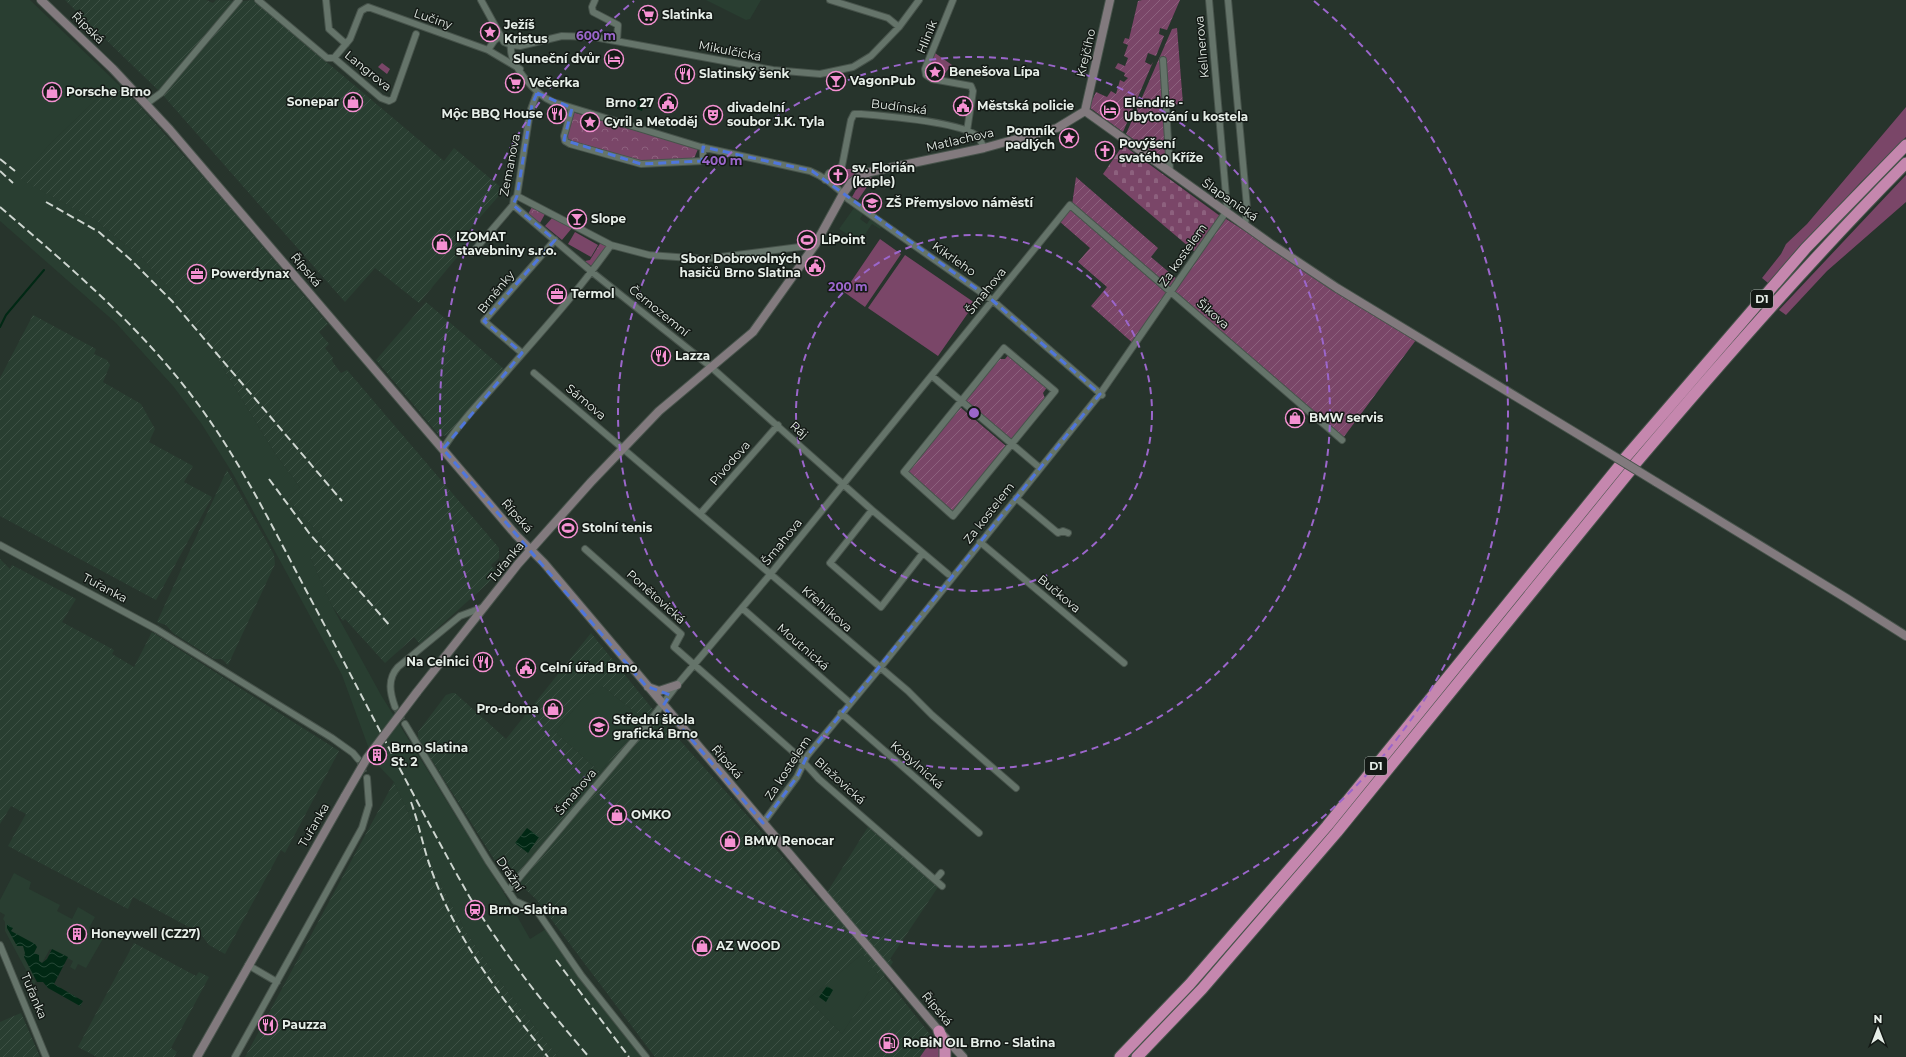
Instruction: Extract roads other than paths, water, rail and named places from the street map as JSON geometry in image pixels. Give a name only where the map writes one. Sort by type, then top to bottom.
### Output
[{"type":"highway","name":"D1","points":[[1120,1057],[1190,984],[1327,826],[1806,248],[1906,145]]},
{"type":"highway","name":"D1","points":[[1137,1057],[1202,989],[1336,832],[1627,464],[1871,198],[1906,163]]},
{"type":"highway","points":[[938,1031],[945,1046],[946,1057]]},
{"type":"street","name":"Řípská","points":[[41,0],[146,104],[215,181],[531,550],[938,1031],[963,1057]]},
{"type":"street","points":[[146,104],[161,93],[238,0]]},
{"type":"street","name":"Langrova","points":[[258,0],[327,58],[334,58],[381,98],[389,101],[393,99],[416,34]]},
{"type":"street","points":[[326,0],[329,29],[346,44]]},
{"type":"street","points":[[481,0],[500,36],[504,42],[511,45],[510,53],[520,70],[537,93]]},
{"type":"street","points":[[595,0],[592,7],[593,12],[618,25],[617,40]]},
{"type":"street","points":[[830,0],[888,18],[900,27]]},
{"type":"street","name":"Mikulčická","points":[[511,45],[522,46],[567,36],[617,40],[773,70],[820,74],[852,67],[871,56],[900,27],[919,0]]},
{"type":"street","name":"Hliník","points":[[953,0],[925,69],[926,75],[932,79],[971,86],[973,91],[967,131]]},
{"type":"street","name":"Krejčího","points":[[1084,111],[1110,0]]},
{"type":"street","name":"Kellnerova","points":[[1209,0],[1227,207],[1226,212]]},
{"type":"street","points":[[1228,0],[1247,207],[1245,225]]},
{"type":"street","name":"Lučiny","points":[[334,58],[350,39],[361,11],[368,7],[488,50],[520,70]]},
{"type":"street","points":[[488,50],[500,36]]},
{"type":"street","points":[[1163,60],[1170,172]]},
{"type":"street","name":"Kikrleho","points":[[537,93],[549,100],[572,108],[703,147],[810,171],[825,180],[848,199],[992,300],[1101,395]]},
{"type":"street","name":"Zemanova","points":[[472,253],[513,205],[514,199],[517,196],[530,112],[537,93]]},
{"type":"street","points":[[572,108],[564,136],[565,141],[590,150],[641,164],[660,165],[703,160],[703,147]]},
{"type":"street","name":"Matlachova","points":[[843,194],[855,179],[870,172],[984,148],[1058,128],[1084,111]]},
{"type":"street","name":"Šlapanická","points":[[1084,111],[1226,212],[1337,288],[1906,636]]},
{"type":"street","name":"Budínská","points":[[825,180],[829,173],[838,170],[842,166],[850,120],[854,114],[944,124],[967,131],[978,137],[984,148]]},
{"type":"street","name":"Tuřanka","points":[[197,1057],[367,758],[484,607],[531,550],[623,448],[658,411],[753,332],[815,245],[843,194]]},
{"type":"street","points":[[517,196],[612,246],[649,255],[704,259],[815,245]]},
{"type":"street","name":"Černozemní","points":[[513,205],[592,272],[711,367]]},
{"type":"street","name":"Šmahova","points":[[508,891],[662,706],[677,685],[770,574],[1070,205]]},
{"type":"street","name":"Šikova","points":[[1070,205],[1342,440]]},
{"type":"street","name":"Za kostelem","points":[[763,823],[797,777],[803,762],[841,713],[880,668],[980,542],[1101,395],[1226,212]]},
{"type":"street","name":"Brněnky","points":[[522,353],[484,321],[555,240]]},
{"type":"street","points":[[443,449],[450,438],[592,272],[612,246]]},
{"type":"street","points":[[1004,348],[1055,391],[953,516],[904,472],[960,401],[1004,348]]},
{"type":"street","name":"Ráj","points":[[711,367],[872,510],[948,574]]},
{"type":"street","name":"Sámova","points":[[534,372],[623,448]]},
{"type":"street","points":[[932,376],[1011,445],[1040,468]]},
{"type":"street","name":"Pivodova","points":[[700,514],[778,425]]},
{"type":"street","name":"Křehlíkova","points":[[623,448],[880,668],[1016,788]]},
{"type":"street","points":[[1016,498],[1058,534],[1063,531],[1068,534]]},
{"type":"street","points":[[872,510],[830,563],[880,607],[923,554]]},
{"type":"street","name":"Bučkova","points":[[980,542],[1124,663]]},
{"type":"street","name":"Tuřanka","points":[[0,545],[156,629],[326,735],[349,750],[358,759]]},
{"type":"street","name":"Ponětovická","points":[[585,549],[681,634],[674,646],[694,666]]},
{"type":"street","points":[[395,707],[390,684],[398,667],[460,616],[484,607]]},
{"type":"street","name":"Moutnická","points":[[742,608],[850,702]]},
{"type":"street","name":"Blažovická","points":[[694,666],[803,762],[825,784],[942,886]]},
{"type":"street","points":[[646,686],[659,691],[677,685]]},
{"type":"street","name":"Kobylnická","points":[[841,713],[980,834]]},
{"type":"street","name":"Drážní","points":[[405,724],[488,861],[515,901],[537,911],[581,974],[646,1057]]},
{"type":"street","points":[[235,1057],[362,828],[369,805],[367,778]]},
{"type":"street","points":[[935,880],[941,873]]},
{"type":"street","name":"Tuřanka","points":[[0,945],[46,1057]]},
{"type":"street","points":[[248,965],[277,982]]},
{"type":"water","points":[[638,98],[645,101],[642,111],[637,109]]},
{"type":"water","points":[[527,828],[539,837],[528,853],[515,843]]},
{"type":"water","points":[[7,924],[13,928],[11,931],[35,944],[37,947],[34,953],[39,955],[39,961],[42,963],[47,959],[52,949],[68,957],[54,984],[83,1001],[80,1006],[48,988],[43,982],[37,982],[24,957],[25,953],[23,946],[17,946],[7,928]]},
{"type":"water","points":[[827,986],[833,990],[826,1002],[819,997]]},
{"type":"waterway","points":[[0,327],[6,315],[44,270]]},
{"type":"tunnel","points":[[395,707],[405,724]]},
{"type":"tunnel","points":[[358,759],[367,778]]},
{"type":"railway","points":[[0,159],[15,171]]},
{"type":"railway","points":[[0,171],[13,183]]},
{"type":"railway","points":[[46,202],[99,232],[131,260],[172,301],[342,501]]},
{"type":"railway","points":[[0,207],[103,298],[150,346],[195,400],[227,446],[269,519],[408,784],[469,896],[496,938],[526,979],[589,1057]]},
{"type":"railway","points":[[269,479],[309,533],[391,627]]},
{"type":"railway","points":[[411,802],[431,869],[453,920],[497,990],[548,1057]]},
{"type":"railway","points":[[556,960],[629,1057]]},
{"type":"place","name":"Slatinka","points":[[648,15]]},
{"type":"place","name":"Ježíš Kristus","points":[[490,32]]},
{"type":"place","name":"Sluneční dvůr","points":[[614,59]]},
{"type":"place","name":"Benešova Lípa","points":[[935,72]]},
{"type":"place","name":"Slatinský šenk","points":[[685,74]]},
{"type":"place","name":"VagonPub","points":[[836,81]]},
{"type":"place","name":"Večerka","points":[[515,83]]},
{"type":"place","name":"Porsche Brno","points":[[52,92]]},
{"type":"place","name":"Sonepar","points":[[353,102]]},
{"type":"place","name":"Brno 27","points":[[668,103]]},
{"type":"place","name":"Městská policie","points":[[963,106]]},
{"type":"place","name":"Elendris - Ubytování u kostela","points":[[1110,110]]},
{"type":"place","name":"Mộc BBQ House","points":[[557,114]]},
{"type":"place","name":"divadelní soubor J.K. Tyla","points":[[713,115]]},
{"type":"place","name":"Cyril a Metoděj","points":[[590,122]]},
{"type":"place","name":"Pomník padlých","points":[[1069,138]]},
{"type":"place","name":"Povýšení svatého Kříže","points":[[1105,151]]},
{"type":"place","name":"sv. Florián (kaple)","points":[[838,175]]},
{"type":"place","name":"ZŠ Přemyslovo náměstí","points":[[872,203]]},
{"type":"place","name":"Slope","points":[[577,219]]},
{"type":"place","name":"LiPoint","points":[[807,240]]},
{"type":"place","name":"IZOMAT stavebniny s.r.o.","points":[[442,244]]},
{"type":"place","name":"Sbor Dobrovolných hasičů Brno Slatina","points":[[815,266]]},
{"type":"place","name":"Powerdynax","points":[[197,274]]},
{"type":"place","name":"Termol","points":[[557,294]]},
{"type":"place","name":"Lazza","points":[[661,356]]},
{"type":"place","name":"BMW servis","points":[[1295,418]]},
{"type":"place","name":"Stolní tenis","points":[[568,528]]},
{"type":"place","name":"Na Celnici","points":[[483,662]]},
{"type":"place","name":"Celní úřad Brno","points":[[526,668]]},
{"type":"place","name":"Pro-doma","points":[[553,709]]},
{"type":"place","name":"Střední škola grafická Brno","points":[[599,727]]},
{"type":"place","name":"Brno Slatina St. 2","points":[[377,755]]},
{"type":"place","name":"OMKO","points":[[617,815]]},
{"type":"place","name":"BMW Renocar","points":[[730,841]]},
{"type":"place","name":"Brno-Slatina","points":[[475,910]]},
{"type":"place","name":"Honeywell (CZ27)","points":[[77,934]]},
{"type":"place","name":"AZ WOOD","points":[[702,946]]},
{"type":"place","name":"Pauzza","points":[[268,1025]]},
{"type":"place","name":"RoBiN OIL Brno - Slatina","points":[[889,1043]]}]
